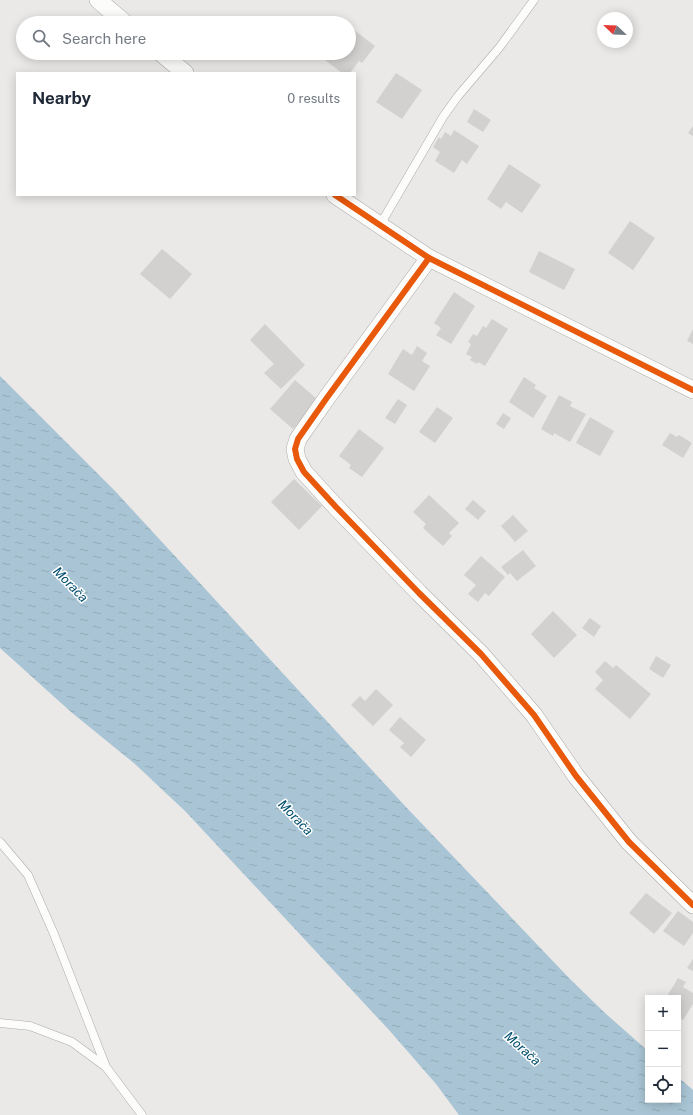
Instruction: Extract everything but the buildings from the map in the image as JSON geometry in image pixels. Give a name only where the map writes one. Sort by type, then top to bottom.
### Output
[{"type":"street","points":[[98,0],[117,16]]},
{"type":"street","points":[[169,60],[184,72]]},
{"type":"street","points":[[336,196],[430,258],[693,390]]},
{"type":"street","points":[[430,258],[298,439],[295,449],[297,459],[304,472],[336,507],[419,593],[481,654],[534,715],[576,776],[629,842],[693,905]]},
{"type":"lane","points":[[380,225],[458,96],[498,48],[534,0]]},
{"type":"lane","points":[[0,842],[28,875],[54,934],[106,1067],[142,1115]]},
{"type":"lane","points":[[0,1023],[30,1026],[72,1042],[106,1067]]},
{"type":"water","name":"Morača","points":[[0,376],[115,491],[406,807],[570,979],[605,1013],[645,1048],[645,1103],[681,1103],[681,1080],[693,1090],[693,1115],[459,1115],[436,1084],[389,1030],[186,812],[135,764],[71,712],[0,648]]},
{"type":"cycle path","points":[[336,196],[429,258],[693,390]]},
{"type":"cycle path","points":[[429,258],[298,439],[295,449],[297,459],[304,472],[336,507],[419,593],[481,654],[534,715],[576,776],[629,842],[693,905]]}]
